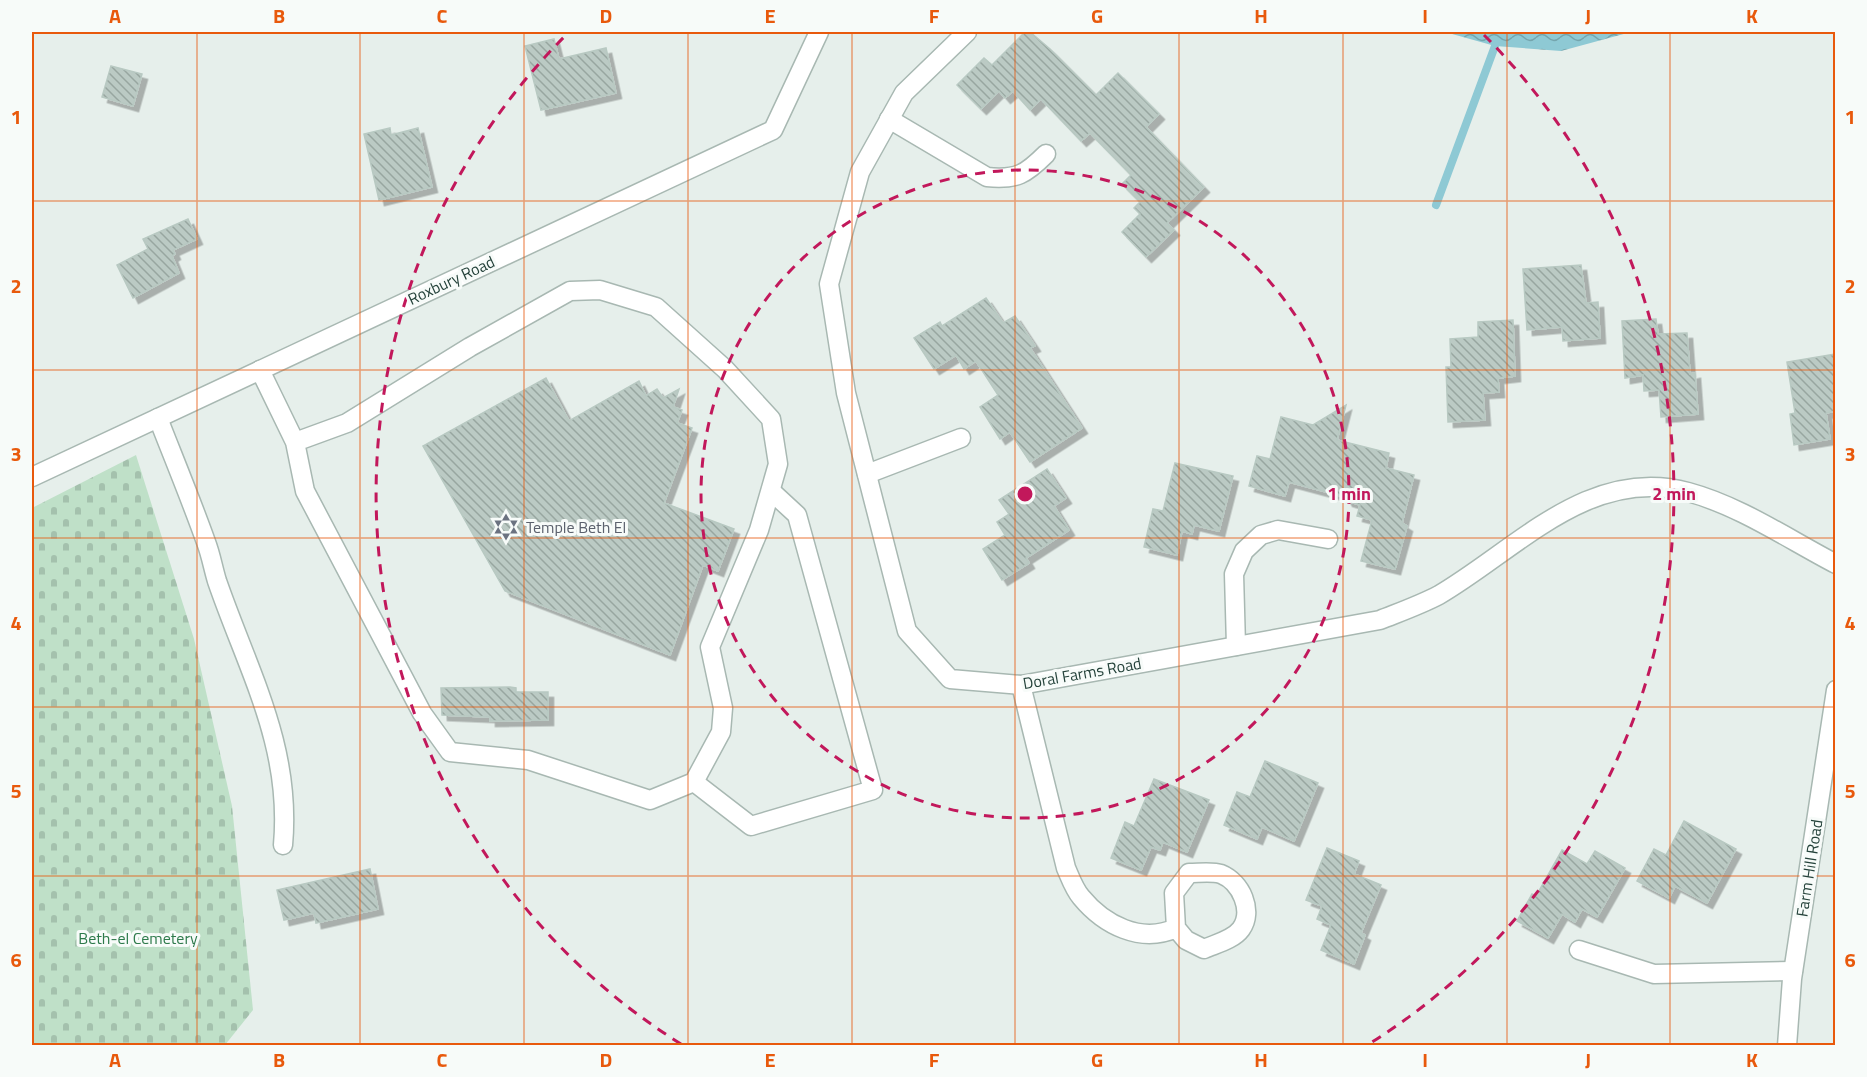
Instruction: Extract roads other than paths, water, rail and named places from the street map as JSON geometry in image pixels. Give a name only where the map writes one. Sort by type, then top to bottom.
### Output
[{"type":"street","name":"Roxbury Road","points":[[32,477],[773,130],[819,32]]},
{"type":"street","name":"Doral Farms Road","points":[[966,32],[904,93],[860,172],[829,285],[846,393],[907,631],[950,679],[1021,684],[1380,620],[1414,608],[1440,594],[1518,540],[1587,498],[1621,489],[1649,486],[1687,491],[1728,506],[1836,564]]},
{"type":"street","points":[[889,119],[987,177],[1004,178],[1027,173],[1047,154]]},
{"type":"street","points":[[260,370],[296,442],[305,490],[422,713],[450,752],[528,760],[650,800],[694,782],[721,732],[723,708],[710,647],[759,530],[778,464],[771,419],[725,369],[657,307],[600,290],[570,291],[470,347],[347,423],[296,442]]},
{"type":"street","points":[[158,418],[207,543],[217,581],[253,668],[275,739],[285,822],[283,845]]},
{"type":"street","points":[[867,474],[961,438]]},
{"type":"street","points":[[694,782],[751,826],[873,790],[796,515],[771,491]]},
{"type":"street","points":[[1236,646],[1234,574],[1244,551],[1261,535],[1278,530],[1328,539]]},
{"type":"street","points":[[1021,684],[1066,868],[1080,895],[1109,922],[1126,930],[1148,934],[1165,933],[1176,928]]},
{"type":"street","name":"Farm Hill Road","points":[[1787,1046],[1793,972],[1836,690]]},
{"type":"street","points":[[1189,873],[1220,874],[1239,888],[1246,913],[1241,929],[1226,940],[1204,949],[1186,939],[1176,928],[1174,893],[1189,873]]},
{"type":"street","points":[[1579,950],[1654,974],[1793,972]]},
{"type":"water","points":[[1445,32],[1631,32],[1561,51],[1495,46]]},
{"type":"waterway","points":[[1436,205],[1495,46]]},
{"type":"place","name":"Temple Beth El","points":[[506,527]]},
{"type":"park label","name":"Beth-el Cemetery","points":[[138,938]]}]
